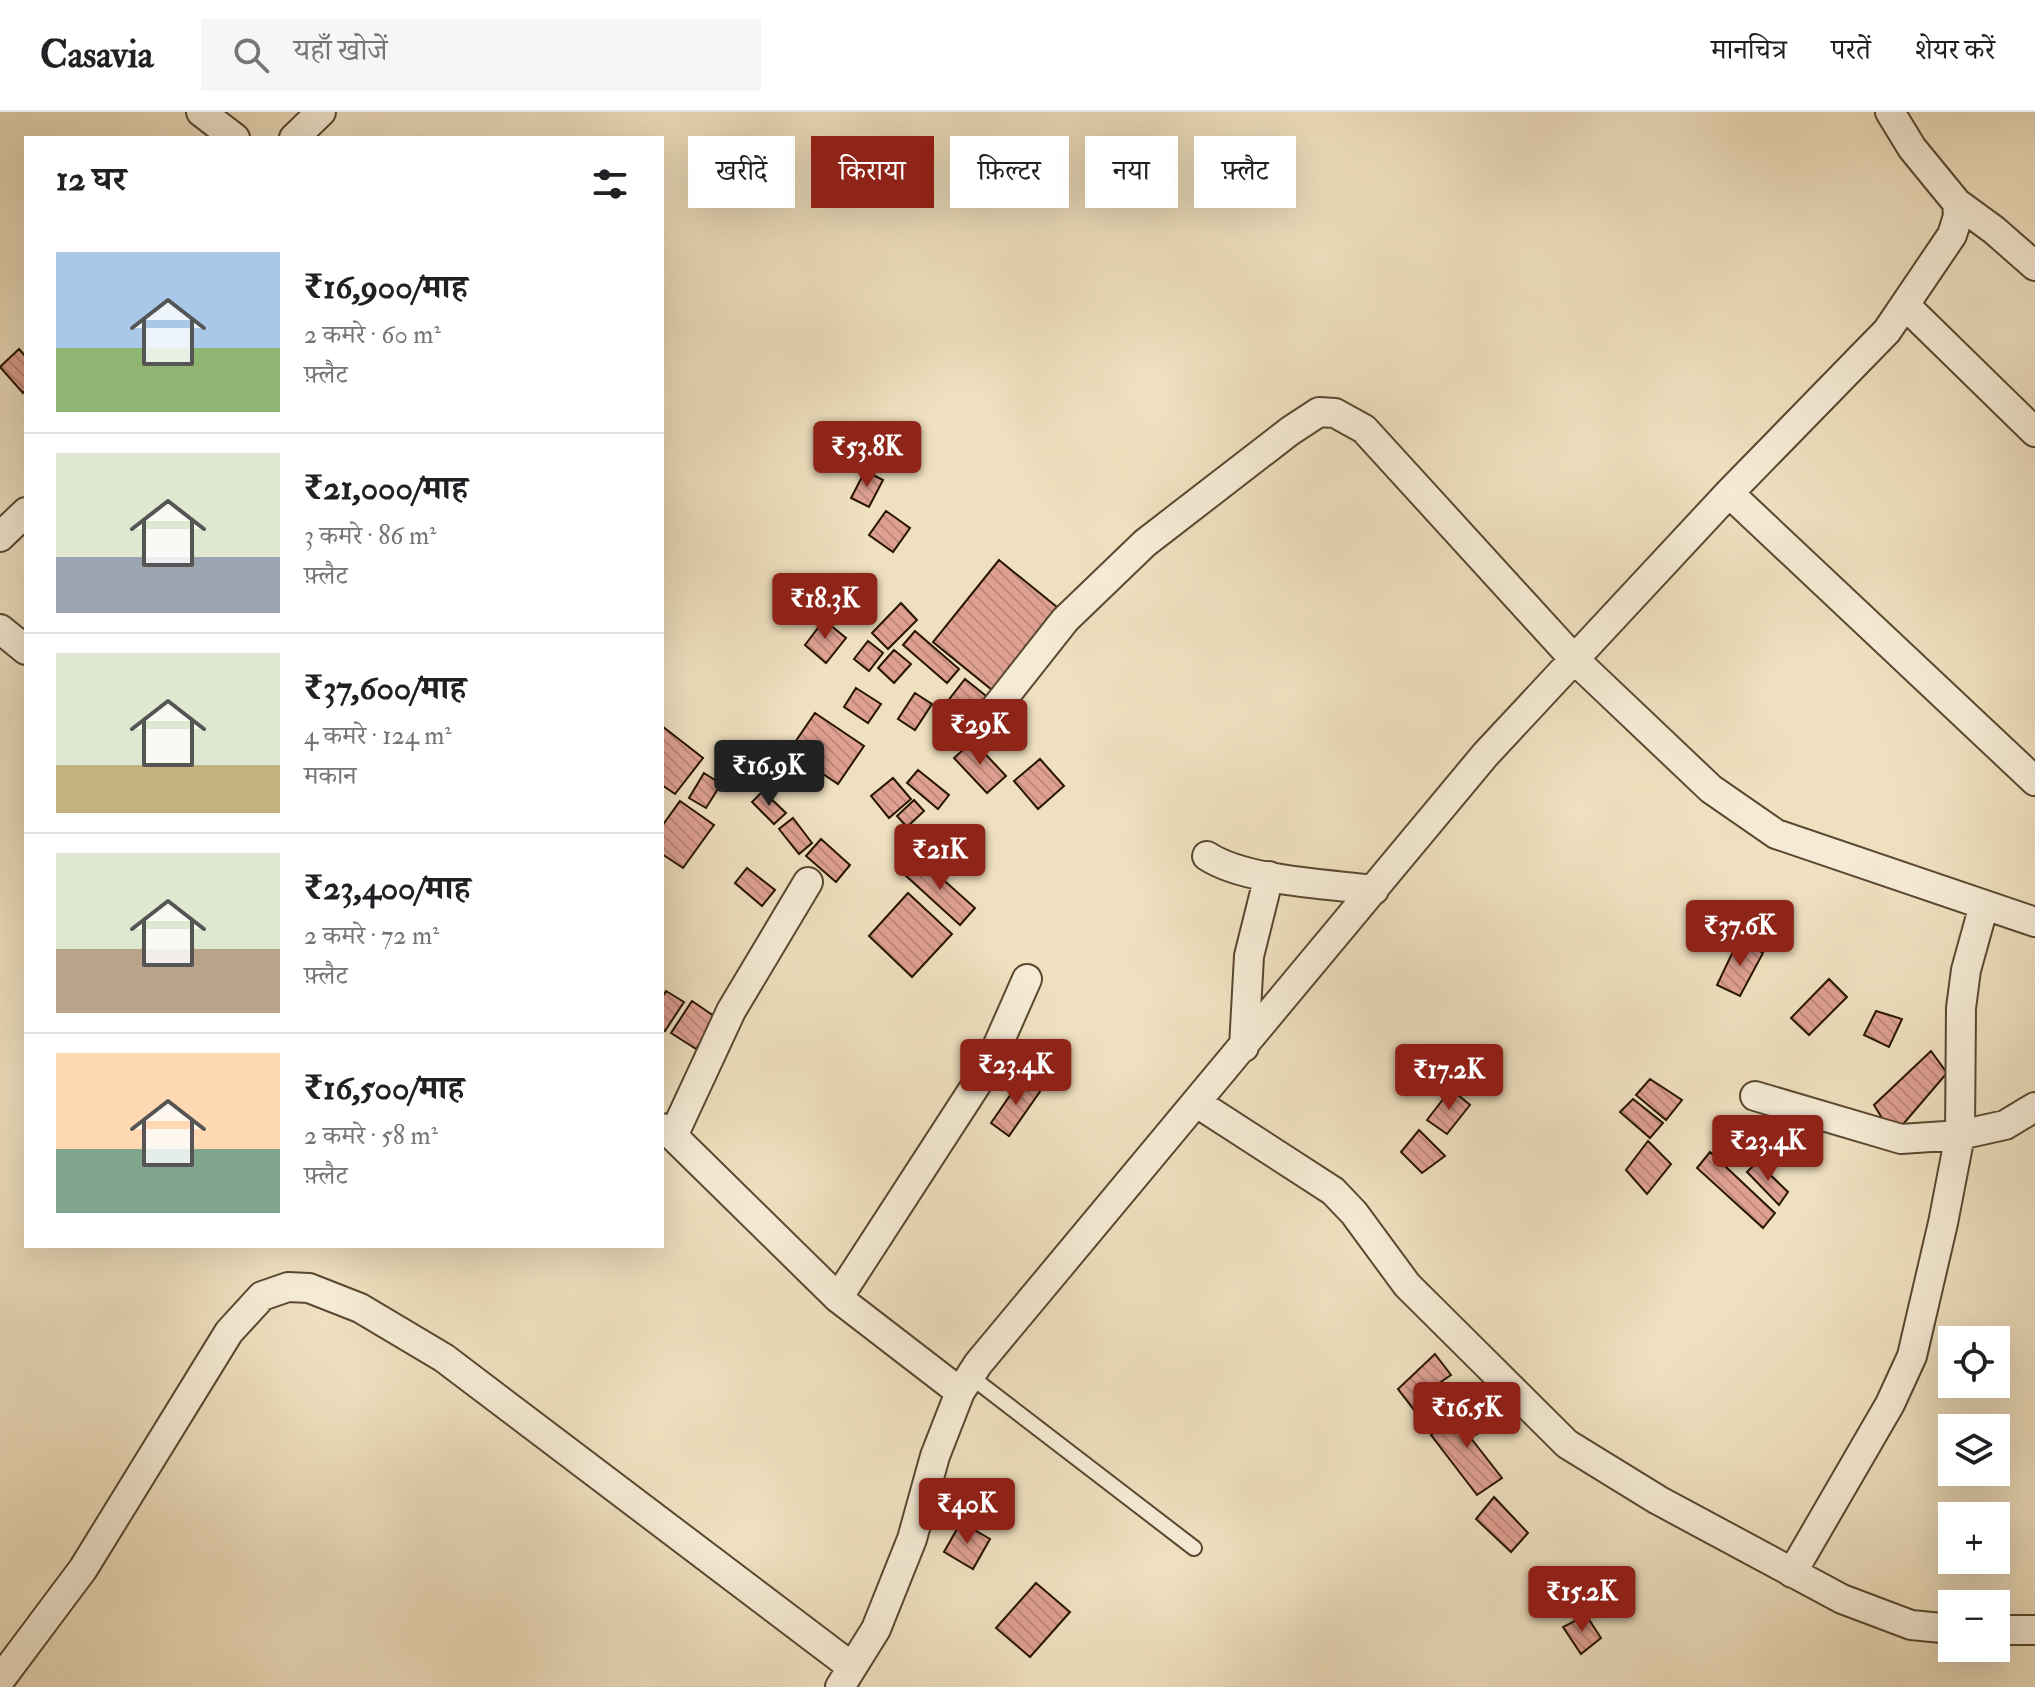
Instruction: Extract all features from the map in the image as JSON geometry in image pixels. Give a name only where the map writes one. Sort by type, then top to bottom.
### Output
[{"type":"street","points":[[201,112],[232,136]]},
{"type":"street","points":[[296,136],[321,112]]},
{"type":"street","points":[[1890,112],[1912,148],[1957,203],[2035,266]]},
{"type":"street","points":[[0,1680],[83,1569],[229,1332],[262,1296],[288,1287],[309,1288],[360,1308],[444,1358],[846,1677],[876,1629],[912,1539],[935,1456],[965,1384],[1485,755],[1729,493],[1887,331],[1952,235],[1958,216],[1957,203]]},
{"type":"street","points":[[1905,305],[2035,432]]},
{"type":"street","points":[[987,719],[1065,620],[1145,543],[1290,431],[1319,412],[1335,413],[1364,429],[1574,659],[1711,789],[1776,834],[2035,922]]},
{"type":"street","points":[[1729,493],[2035,781]]},
{"type":"street","points":[[0,537],[24,514]]},
{"type":"street","points":[[0,629],[24,648]]},
{"type":"street","points":[[1207,856],[1220,865],[1269,876],[1374,890]]},
{"type":"street","points":[[1244,1047],[1249,956],[1269,876]]},
{"type":"street","points":[[808,882],[731,1011],[668,1132],[838,1298],[965,1384]]},
{"type":"street","points":[[1792,1573],[1890,1404],[1912,1356],[1960,1135],[1961,1008],[1966,970],[1984,905]]},
{"type":"street","points":[[838,1298],[989,1065],[1027,979]]},
{"type":"street","points":[[1755,1096],[1901,1139],[1960,1135],[2005,1125],[2035,1107]]},
{"type":"street","points":[[1197,1103],[1333,1191],[1354,1213],[1407,1285],[1567,1444],[1658,1500],[1842,1599],[1911,1625],[1938,1628]]},
{"type":"street","points":[[2010,1630],[2035,1630]]},
{"type":"lane","points":[[965,1384],[1194,1548]]},
{"type":"building","points":[[19,349],[24,355],[23,393],[0,367]]},
{"type":"building","points":[[865,471],[883,480],[869,507],[851,498]]},
{"type":"building","points":[[886,511],[910,528],[893,552],[869,535]]},
{"type":"building","points":[[999,560],[1063,612],[997,694],[933,642]]},
{"type":"building","points":[[901,603],[917,620],[888,649],[872,633]]},
{"type":"building","points":[[824,620],[846,638],[826,663],[805,645]]},
{"type":"building","points":[[915,631],[959,669],[947,683],[903,645]]},
{"type":"building","points":[[868,641],[883,653],[869,671],[854,659]]},
{"type":"building","points":[[894,650],[911,664],[894,683],[878,668]]},
{"type":"building","points":[[965,679],[991,700],[967,731],[940,711]]},
{"type":"building","points":[[856,688],[881,704],[868,723],[844,707]]},
{"type":"building","points":[[915,693],[932,704],[915,730],[898,719]]},
{"type":"building","points":[[815,713],[864,746],[838,784],[789,751]]},
{"type":"building","points":[[664,728],[703,758],[675,794],[664,786]]},
{"type":"building","points":[[973,741],[1006,776],[987,793],[954,758]]},
{"type":"building","points":[[1040,759],[1064,786],[1038,809],[1014,781]]},
{"type":"building","points":[[918,770],[949,795],[938,809],[907,783]]},
{"type":"building","points":[[704,773],[721,784],[706,808],[689,798]]},
{"type":"building","points":[[893,778],[911,799],[889,818],[871,796]]},
{"type":"building","points":[[763,791],[786,813],[774,824],[752,802]]},
{"type":"building","points":[[914,800],[924,811],[907,827],[897,816]]},
{"type":"building","points":[[680,801],[714,825],[683,868],[664,855],[664,823]]},
{"type":"building","points":[[793,818],[812,843],[799,854],[779,829]]},
{"type":"building","points":[[821,839],[850,865],[836,882],[806,856]]},
{"type":"building","points":[[920,859],[975,908],[960,925],[906,876]]},
{"type":"building","points":[[747,868],[775,890],[762,906],[735,883]]},
{"type":"building","points":[[908,893],[952,934],[912,977],[869,936]]},
{"type":"building","points":[[1739,939],[1763,953],[1740,996],[1717,985]]},
{"type":"building","points":[[1829,979],[1847,997],[1809,1035],[1791,1018]]},
{"type":"building","points":[[666,991],[684,1002],[665,1031],[664,1030]]},
{"type":"building","points":[[692,1001],[717,1018],[696,1049],[671,1033]]},
{"type":"building","points":[[1876,1011],[1902,1019],[1889,1047],[1864,1035]]},
{"type":"building","points":[[1931,1051],[1947,1073],[1893,1136],[1874,1105]]},
{"type":"building","points":[[1022,1078],[1041,1090],[1009,1136],[991,1123]]},
{"type":"building","points":[[1650,1079],[1682,1100],[1666,1120],[1636,1095]]},
{"type":"building","points":[[1451,1089],[1470,1105],[1447,1134],[1427,1120]]},
{"type":"building","points":[[1633,1099],[1663,1123],[1650,1138],[1620,1112]]},
{"type":"building","points":[[1419,1130],[1445,1156],[1422,1173],[1401,1152]]},
{"type":"building","points":[[1648,1141],[1671,1164],[1647,1194],[1626,1170]]},
{"type":"building","points":[[1710,1152],[1775,1213],[1763,1228],[1697,1168]]},
{"type":"building","points":[[1757,1162],[1788,1192],[1779,1205],[1747,1172]]},
{"type":"building","points":[[1435,1354],[1451,1375],[1429,1390],[1447,1412],[1428,1428],[1398,1389]]},
{"type":"building","points":[[1474,1406],[1488,1429],[1470,1437],[1502,1478],[1477,1495],[1431,1435]]},
{"type":"building","points":[[1494,1497],[1528,1533],[1511,1552],[1476,1519]]},
{"type":"building","points":[[961,1522],[990,1539],[973,1569],[944,1552]]},
{"type":"building","points":[[1036,1583],[1070,1612],[1030,1657],[996,1628]]},
{"type":"building","points":[[1586,1615],[1601,1638],[1581,1654],[1563,1627]]}]
